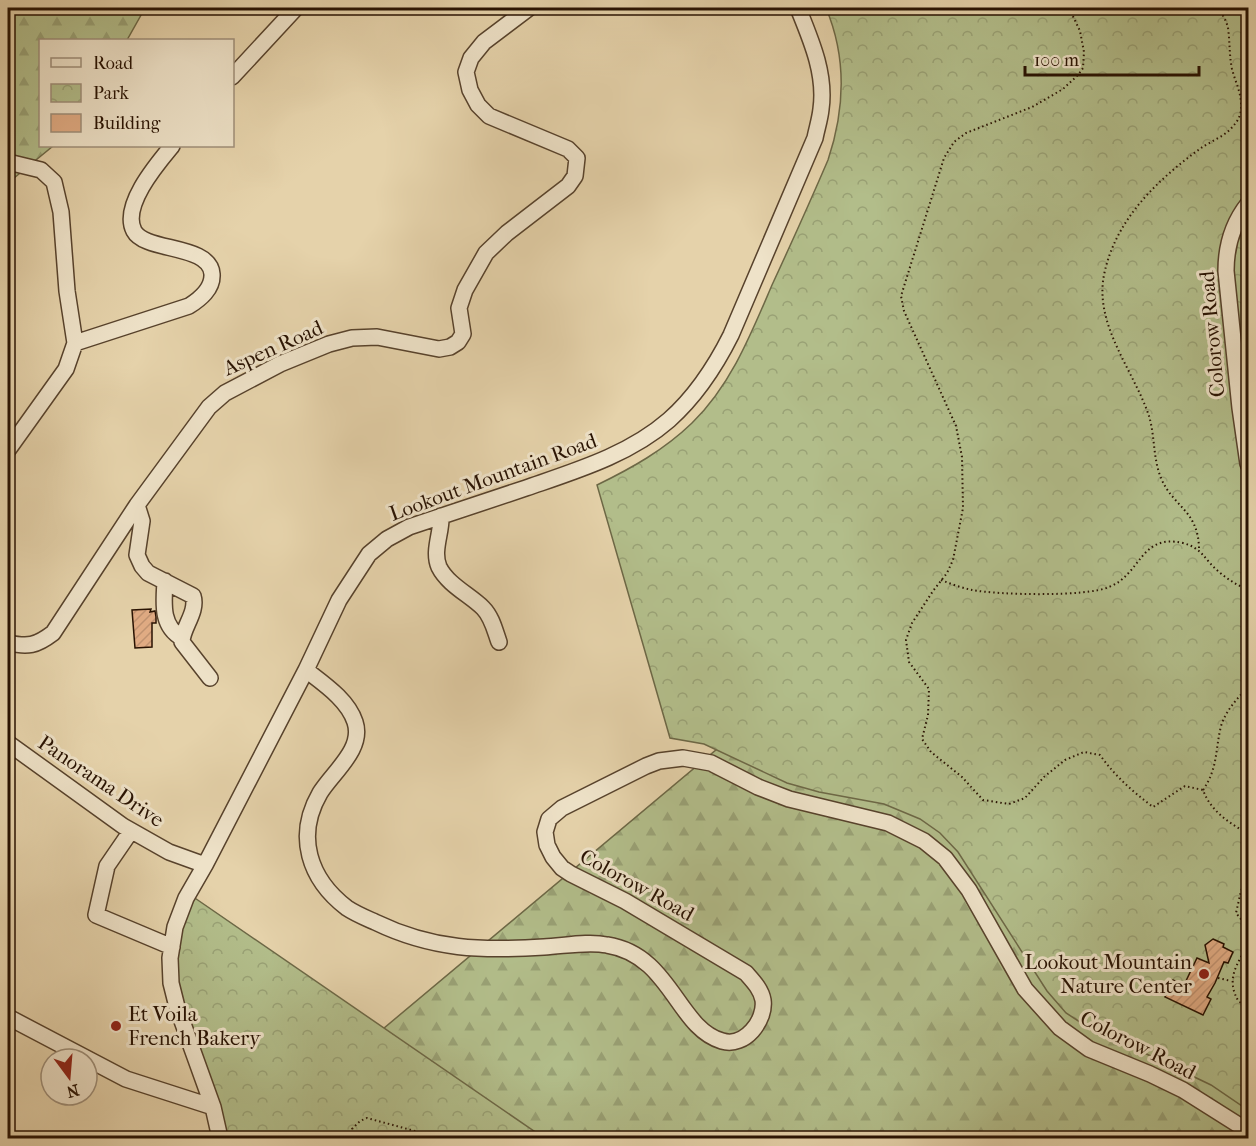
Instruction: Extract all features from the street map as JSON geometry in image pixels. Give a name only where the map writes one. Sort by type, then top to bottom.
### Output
[{"type":"street","points":[[234,75],[296,8]]},
{"type":"street","name":"Aspen Road","points":[[8,643],[21,646],[40,643],[53,633],[137,505],[209,406],[225,393],[280,364],[329,344],[352,338],[377,337],[439,349],[450,347],[458,342],[463,334],[459,308],[465,290],[486,253],[507,232],[568,186],[575,176],[577,158],[568,149],[489,116],[478,105],[470,90],[466,72],[471,58],[484,42],[529,8]]},
{"type":"street","name":"Lookout Mountain Road","points":[[220,1138],[213,1107],[177,1008],[171,982],[175,927],[186,898],[306,670],[339,600],[369,554],[387,539],[409,527],[574,472],[609,457],[669,420],[702,383],[718,360],[731,335],[815,138],[822,109],[819,62],[798,8]]},
{"type":"street","points":[[75,343],[150,321],[189,306],[201,298],[209,287],[213,277],[212,268],[207,262],[176,248],[143,239],[135,233],[132,224],[136,199],[171,147]]},
{"type":"street","points":[[8,162],[41,170],[54,182],[61,212],[67,291],[75,343],[66,369],[8,450]]},
{"type":"street","name":"Colorow Road","points":[[1248,204],[1232,235],[1227,254],[1226,272],[1236,380],[1248,464]]},
{"type":"street","points":[[137,505],[142,521],[137,555],[148,573],[190,594],[195,601],[182,642],[210,678]]},
{"type":"street","points":[[441,516],[442,527],[437,550],[439,567],[459,589],[484,609],[490,617],[499,642]]},
{"type":"street","points":[[165,580],[165,617],[171,630],[182,638]]},
{"type":"street","name":"Colorow Road","points":[[306,670],[326,685],[347,706],[356,723],[357,740],[349,755],[320,794],[310,814],[307,831],[308,853],[315,873],[330,895],[350,910],[417,940],[453,947],[488,949],[607,945],[630,952],[651,966],[664,979],[691,1017],[712,1038],[726,1042],[738,1041],[754,1030],[763,1016],[763,999],[758,987],[746,973],[625,901],[571,874],[553,858],[546,839],[546,825],[549,819],[562,808],[646,766],[672,758],[694,759],[711,763],[758,787],[789,799],[888,823],[924,841],[945,858],[962,880],[986,918],[1024,989],[1060,1028],[1089,1049],[1183,1090],[1248,1131]]},
{"type":"street","name":"Panorama Drive","points":[[8,743],[131,831],[169,852],[205,865]]},
{"type":"street","points":[[131,831],[107,866],[96,915],[172,947]]},
{"type":"street","points":[[8,1017],[126,1079],[213,1107]]},
{"type":"path","points":[[1069,8],[1080,31],[1084,52],[1083,68],[1071,83],[1042,101],[1020,113],[972,129],[954,142],[944,158],[901,296],[904,311],[956,426],[961,446],[962,516],[953,560],[912,623],[906,640],[909,662],[929,689],[928,715],[922,739],[931,752],[962,777],[983,800],[1009,804],[1025,798],[1044,777],[1065,760],[1084,752],[1100,755],[1131,790],[1153,807],[1185,786],[1203,790]]},
{"type":"path","points":[[1219,8],[1228,27],[1228,50],[1242,107],[1239,117],[1229,130],[1202,148],[1139,201],[1130,214],[1109,258],[1102,291],[1106,316],[1149,416],[1161,480],[1194,523],[1199,548],[1216,570],[1235,585],[1248,590]]},
{"type":"path","points":[[941,580],[972,590],[1014,593],[1060,594],[1106,589],[1118,583],[1147,550],[1157,543],[1182,543],[1199,548]]},
{"type":"path","points":[[1203,790],[1214,770],[1221,726],[1230,706],[1248,687]]},
{"type":"path","points":[[1203,790],[1206,798],[1223,819],[1248,834]]},
{"type":"path","points":[[1248,872],[1236,913],[1248,928]]},
{"type":"path","points":[[1248,944],[1231,981],[1233,993],[1239,1002],[1248,1005]]},
{"type":"path","points":[[1218,978],[1231,981]]},
{"type":"path","points":[[353,1138],[352,1129],[367,1118],[450,1138]]},
{"type":"green space","points":[[8,8],[145,8],[128,39],[39,39],[39,147],[52,147],[8,183]]},
{"type":"green space","points":[[826,8],[1248,8],[1248,1110],[1211,1085],[1080,1022],[1066,1013],[1047,991],[958,852],[940,833],[920,819],[884,804],[819,792],[787,783],[704,744],[670,738],[597,485],[647,458],[692,423],[729,376],[748,340],[828,160],[834,141],[840,103],[840,65],[838,46]]},
{"type":"green space","points":[[1248,278],[1248,1138],[355,1138],[291,1106],[834,651]]},
{"type":"green space","points":[[189,894],[544,1138],[220,1138],[175,984],[177,935]]},
{"type":"building","points":[[151,609],[150,612],[155,611],[156,617],[156,623],[152,623],[152,647],[135,648],[132,610]]},
{"type":"building","name":"Lookout Mountain Nature Center","points":[[1213,939],[1224,944],[1223,947],[1233,952],[1228,963],[1224,962],[1207,997],[1211,999],[1203,1015],[1165,997],[1173,980],[1184,985],[1197,958],[1209,963],[1205,945]]},
{"type":"place","name":"Lookout Mountain Nature Center","points":[[1204,974]]},
{"type":"place","name":"Et Voila French Bakery","points":[[116,1026]]}]
